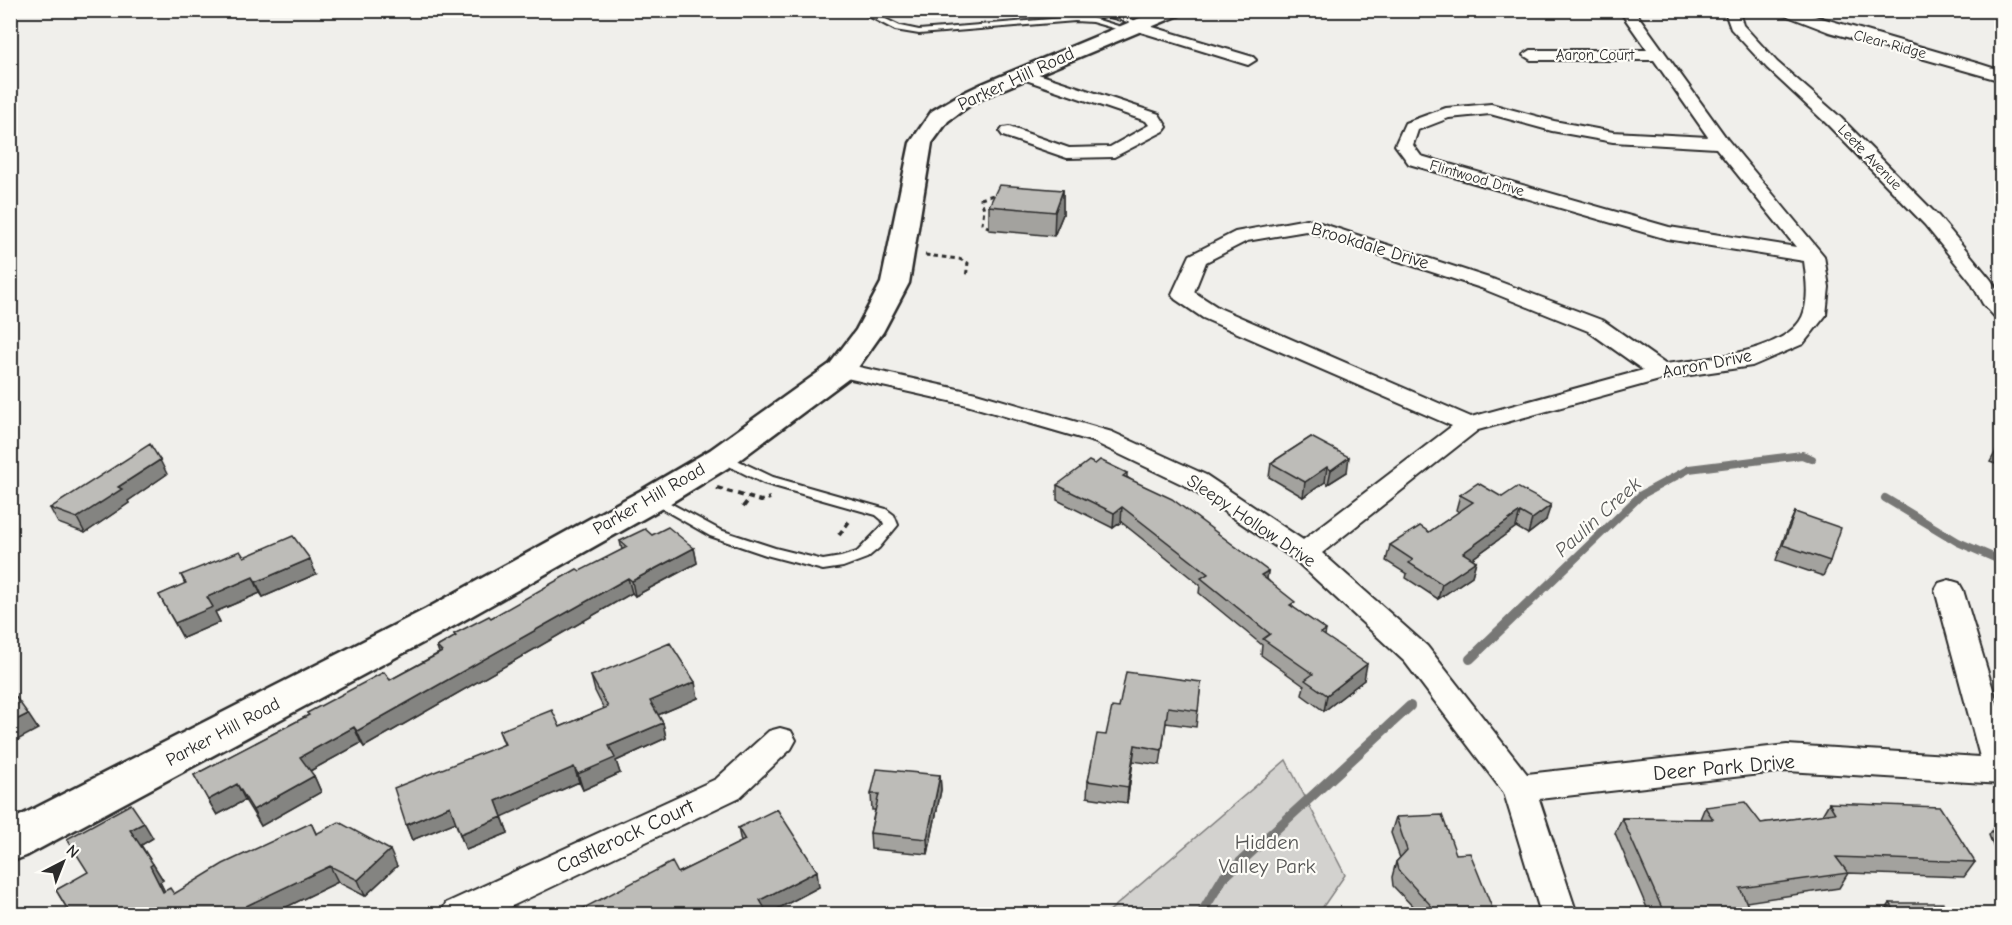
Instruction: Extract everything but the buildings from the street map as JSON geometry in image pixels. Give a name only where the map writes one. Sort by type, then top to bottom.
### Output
[{"type":"street","name":"Parker Hill Road","points":[[10,843],[439,618],[652,499],[722,457],[841,370],[869,332],[895,283],[921,143],[940,116],[966,99],[1023,74],[1126,21],[1176,10]]},
{"type":"street","points":[[1626,10],[1721,143],[1814,256]]},
{"type":"street","name":"Leete Avenue","points":[[1735,10],[1733,15],[1736,26],[1772,65],[1833,120],[1932,221],[1981,280],[1990,299],[2001,311]]},
{"type":"street","name":"Clear Ridge","points":[[1779,10],[1834,29],[1954,60],[1999,75]]},
{"type":"street","points":[[1126,21],[1248,60]]},
{"type":"street","name":"Aaron Court","points":[[1531,54],[1658,55]]},
{"type":"street","points":[[1009,132],[1067,153],[1114,153],[1158,127],[1153,118],[1023,74]]},
{"type":"street","name":"Flintwood Drive","points":[[1721,143],[1613,137],[1552,126],[1491,109],[1446,113],[1411,127],[1404,145],[1415,160],[1667,233],[1814,256]]},
{"type":"street","name":"Brookdale Drive","points":[[1469,424],[1211,313],[1182,294],[1197,259],[1242,236],[1306,225],[1488,284],[1596,326],[1661,372]]},
{"type":"street","name":"Aaron Drive","points":[[1304,553],[1469,424],[1661,372],[1744,361],[1795,339],[1815,315],[1818,287],[1814,256]]},
{"type":"street","name":"Sleepy Hollow Drive","points":[[841,370],[968,398],[1103,436],[1197,481],[1304,553],[1416,654],[1519,788],[1559,915]]},
{"type":"street","points":[[1948,590],[2001,770]]},
{"type":"street","name":"Castlerock Court","points":[[459,915],[728,788],[780,740]]},
{"type":"street","name":"Deer Park Drive","points":[[1519,788],[1787,758],[2001,770]]},
{"type":"lane","points":[[860,10],[898,28],[919,32],[995,25],[1058,15],[1126,21]]},
{"type":"lane","points":[[1058,15],[1092,20],[1126,21]]},
{"type":"lane","points":[[1092,20],[1126,21]]},
{"type":"lane","points":[[652,499],[714,533],[771,552],[823,565],[843,562],[862,555],[891,525],[889,518],[881,512],[768,480],[722,457]]},
{"type":"path","points":[[990,228],[982,224],[984,209],[981,199],[1003,192]]},
{"type":"path","points":[[915,254],[959,259],[968,263],[966,276]]},
{"type":"path","points":[[743,507],[750,498]]},
{"type":"path","points":[[839,535],[854,514]]},
{"type":"green space","name":"Hidden Valley Park","points":[[1286,760],[1345,875],[1318,914],[1102,914],[1107,913]]},
{"type":"waterway","name":"Paulin Creek","points":[[1528,604],[1641,495],[1689,469],[1802,455],[1812,459]]},
{"type":"waterway","name":"Paulin Creek","points":[[1885,498],[1958,542],[2002,561]]},
{"type":"waterway","name":"Paulin Creek","points":[[1470,659],[1529,602]]},
{"type":"waterway","name":"Paulin Creek","points":[[1201,914],[1223,878],[1410,706]]}]
